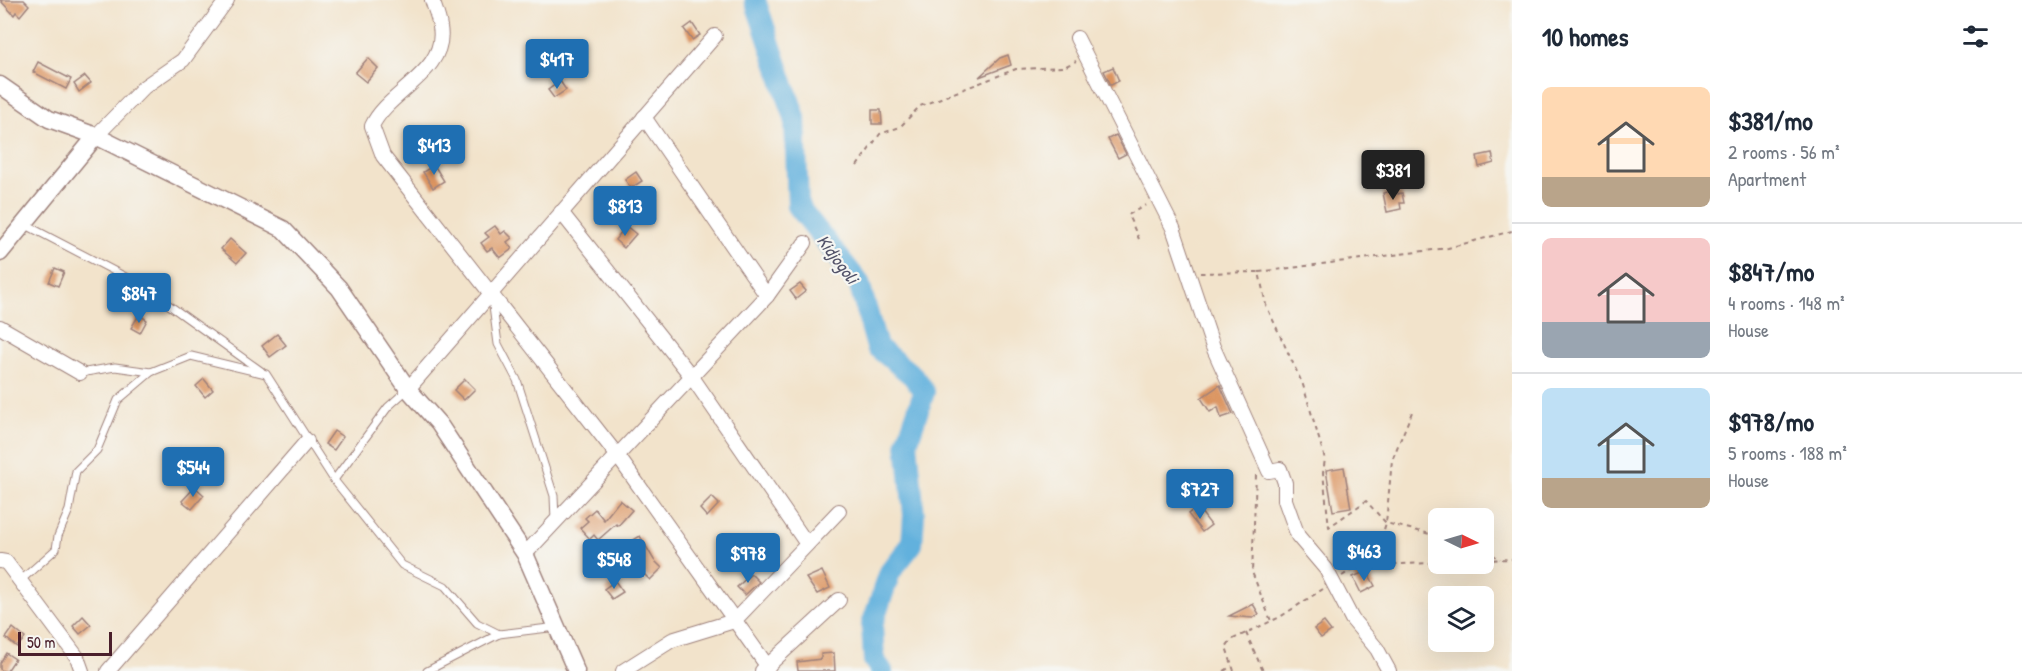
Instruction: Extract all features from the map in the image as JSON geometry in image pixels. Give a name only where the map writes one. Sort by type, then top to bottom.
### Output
[{"type":"street","points":[[0,254],[96,136],[144,87],[183,60],[227,0]]},
{"type":"street","points":[[432,0],[441,28],[432,63],[378,112],[372,126],[383,156],[616,455],[734,621],[765,669],[839,600]]},
{"type":"street","points":[[408,389],[715,36]]},
{"type":"street","points":[[1077,38],[1160,199],[1190,273],[1213,347],[1269,471],[1280,470],[1285,483],[1285,500],[1295,529],[1326,568],[1352,619],[1377,649],[1389,671]]},
{"type":"street","points":[[0,86],[50,119],[96,136],[283,229],[339,288],[408,389],[439,424],[525,554],[576,671]]},
{"type":"street","points":[[644,117],[767,296]]},
{"type":"street","points":[[561,212],[692,376],[807,544]]},
{"type":"street","points":[[525,554],[767,296],[805,243]]},
{"type":"street","points":[[0,327],[80,373]]},
{"type":"street","points":[[108,671],[307,441]]},
{"type":"street","points":[[623,671],[672,640],[734,621],[839,511]]},
{"type":"street","points":[[0,561],[6,562],[78,657],[82,671]]},
{"type":"lane","points":[[24,224],[141,285],[266,374],[334,480],[402,565],[445,586],[477,623],[499,634]]},
{"type":"lane","points":[[490,293],[498,344],[517,380],[554,496],[555,520]]},
{"type":"lane","points":[[20,581],[56,549],[58,536],[69,510],[76,471],[98,450],[118,400],[151,372],[191,356],[266,374]]},
{"type":"lane","points":[[80,373],[115,367],[151,372]]},
{"type":"lane","points":[[334,480],[387,407],[408,389]]},
{"type":"lane","points":[[427,671],[499,634],[557,627]]},
{"type":"path","points":[[857,166],[880,135],[900,127],[920,106],[1016,69],[1064,67],[1087,56]]},
{"type":"path","points":[[1139,239],[1128,215],[1160,199]]},
{"type":"path","points":[[1190,273],[1259,272],[1448,248],[1512,231]]},
{"type":"path","points":[[1259,272],[1266,306],[1303,385],[1325,459],[1323,473],[1329,527],[1366,501],[1386,524],[1428,534]]},
{"type":"path","points":[[1326,568],[1369,550],[1380,542],[1386,524],[1392,460],[1412,412]]},
{"type":"path","points":[[1269,471],[1256,474],[1252,572],[1271,621]]},
{"type":"path","points":[[1494,556],[1500,559]]},
{"type":"path","points":[[1494,559],[1512,559]]},
{"type":"path","points":[[1234,671],[1226,647],[1231,640],[1271,621],[1360,565],[1428,563]]},
{"type":"path","points":[[1246,633],[1263,671]]},
{"type":"path","points":[[1224,671],[1232,666]]},
{"type":"building","points":[[0,0],[24,0],[29,5],[20,16],[16,12],[14,15]]},
{"type":"building","points":[[692,23],[700,35],[692,40],[684,29]]},
{"type":"building","points":[[1008,55],[1011,65],[979,77],[1000,58]]},
{"type":"building","points":[[368,58],[378,68],[366,82],[355,73]]},
{"type":"building","points":[[38,62],[71,79],[66,89],[33,72]]},
{"type":"building","points":[[1113,67],[1119,81],[1111,85],[1104,71]]},
{"type":"building","points":[[85,76],[91,83],[79,92],[74,84]]},
{"type":"building","points":[[560,81],[566,90],[554,98],[548,90]]},
{"type":"building","points":[[872,110],[881,110],[882,124],[872,124]]},
{"type":"building","points":[[1116,135],[1126,154],[1118,158],[1108,139]]},
{"type":"building","points":[[1492,153],[1494,163],[1479,167],[1477,156]]},
{"type":"building","points":[[434,165],[444,181],[433,188],[423,172]]},
{"type":"building","points":[[636,172],[642,181],[631,188],[625,180]]},
{"type":"building","points":[[1397,190],[1398,194],[1402,193],[1404,203],[1400,203],[1401,209],[1387,212],[1383,193]]},
{"type":"building","points":[[495,226],[501,234],[505,231],[512,238],[507,242],[512,249],[500,258],[492,248],[487,251],[481,243],[489,237],[485,233]]},
{"type":"building","points":[[626,226],[636,234],[624,248],[615,240]]},
{"type":"building","points":[[230,239],[246,253],[237,263],[221,249]]},
{"type":"building","points":[[55,268],[64,272],[58,286],[49,282]]},
{"type":"building","points":[[800,284],[806,291],[796,299],[790,291]]},
{"type":"building","points":[[139,315],[147,320],[140,333],[131,328]]},
{"type":"building","points":[[277,334],[286,345],[270,357],[262,346]]},
{"type":"building","points":[[204,379],[213,390],[205,397],[196,386]]},
{"type":"building","points":[[465,379],[475,389],[464,400],[454,390]]},
{"type":"building","points":[[1220,385],[1233,414],[1221,418],[1218,407],[1210,412],[1201,398]]},
{"type":"building","points":[[334,431],[343,437],[334,450],[325,444]]},
{"type":"building","points":[[1344,467],[1351,508],[1333,511],[1326,470]]},
{"type":"building","points":[[195,487],[204,495],[192,509],[182,501]]},
{"type":"building","points":[[712,497],[719,504],[707,517],[700,509]]},
{"type":"building","points":[[620,500],[632,510],[618,526],[616,524],[598,540],[594,535],[590,539],[580,528],[588,521],[585,518],[595,509],[604,520]]},
{"type":"building","points":[[1197,507],[1211,525],[1202,532],[1188,514]]},
{"type":"building","points":[[640,536],[654,560],[662,568],[650,580],[642,572],[643,570],[627,544]]},
{"type":"building","points":[[822,571],[830,588],[817,594],[806,578]]},
{"type":"building","points":[[1367,571],[1375,586],[1361,593],[1353,577]]},
{"type":"building","points":[[751,574],[759,582],[745,595],[737,587]]},
{"type":"building","points":[[615,581],[623,592],[612,599],[604,589]]},
{"type":"building","points":[[1253,604],[1259,614],[1253,618],[1229,616]]},
{"type":"building","points":[[83,616],[91,625],[80,634],[73,626]]},
{"type":"building","points":[[1324,622],[1331,631],[1321,638],[1314,629]]},
{"type":"building","points":[[13,628],[25,638],[17,647],[6,638]]},
{"type":"building","points":[[6,653],[15,659],[7,671],[3,671],[0,669],[0,663]]},
{"type":"building","points":[[834,653],[835,671],[798,671],[797,662],[821,659],[821,654]]},
{"type":"waterway","name":"Kidjogoli","points":[[755,0],[795,118],[798,206],[859,283],[877,347],[913,376],[924,392],[907,443],[914,515],[912,544],[890,572],[872,625],[874,660],[882,671]]}]
